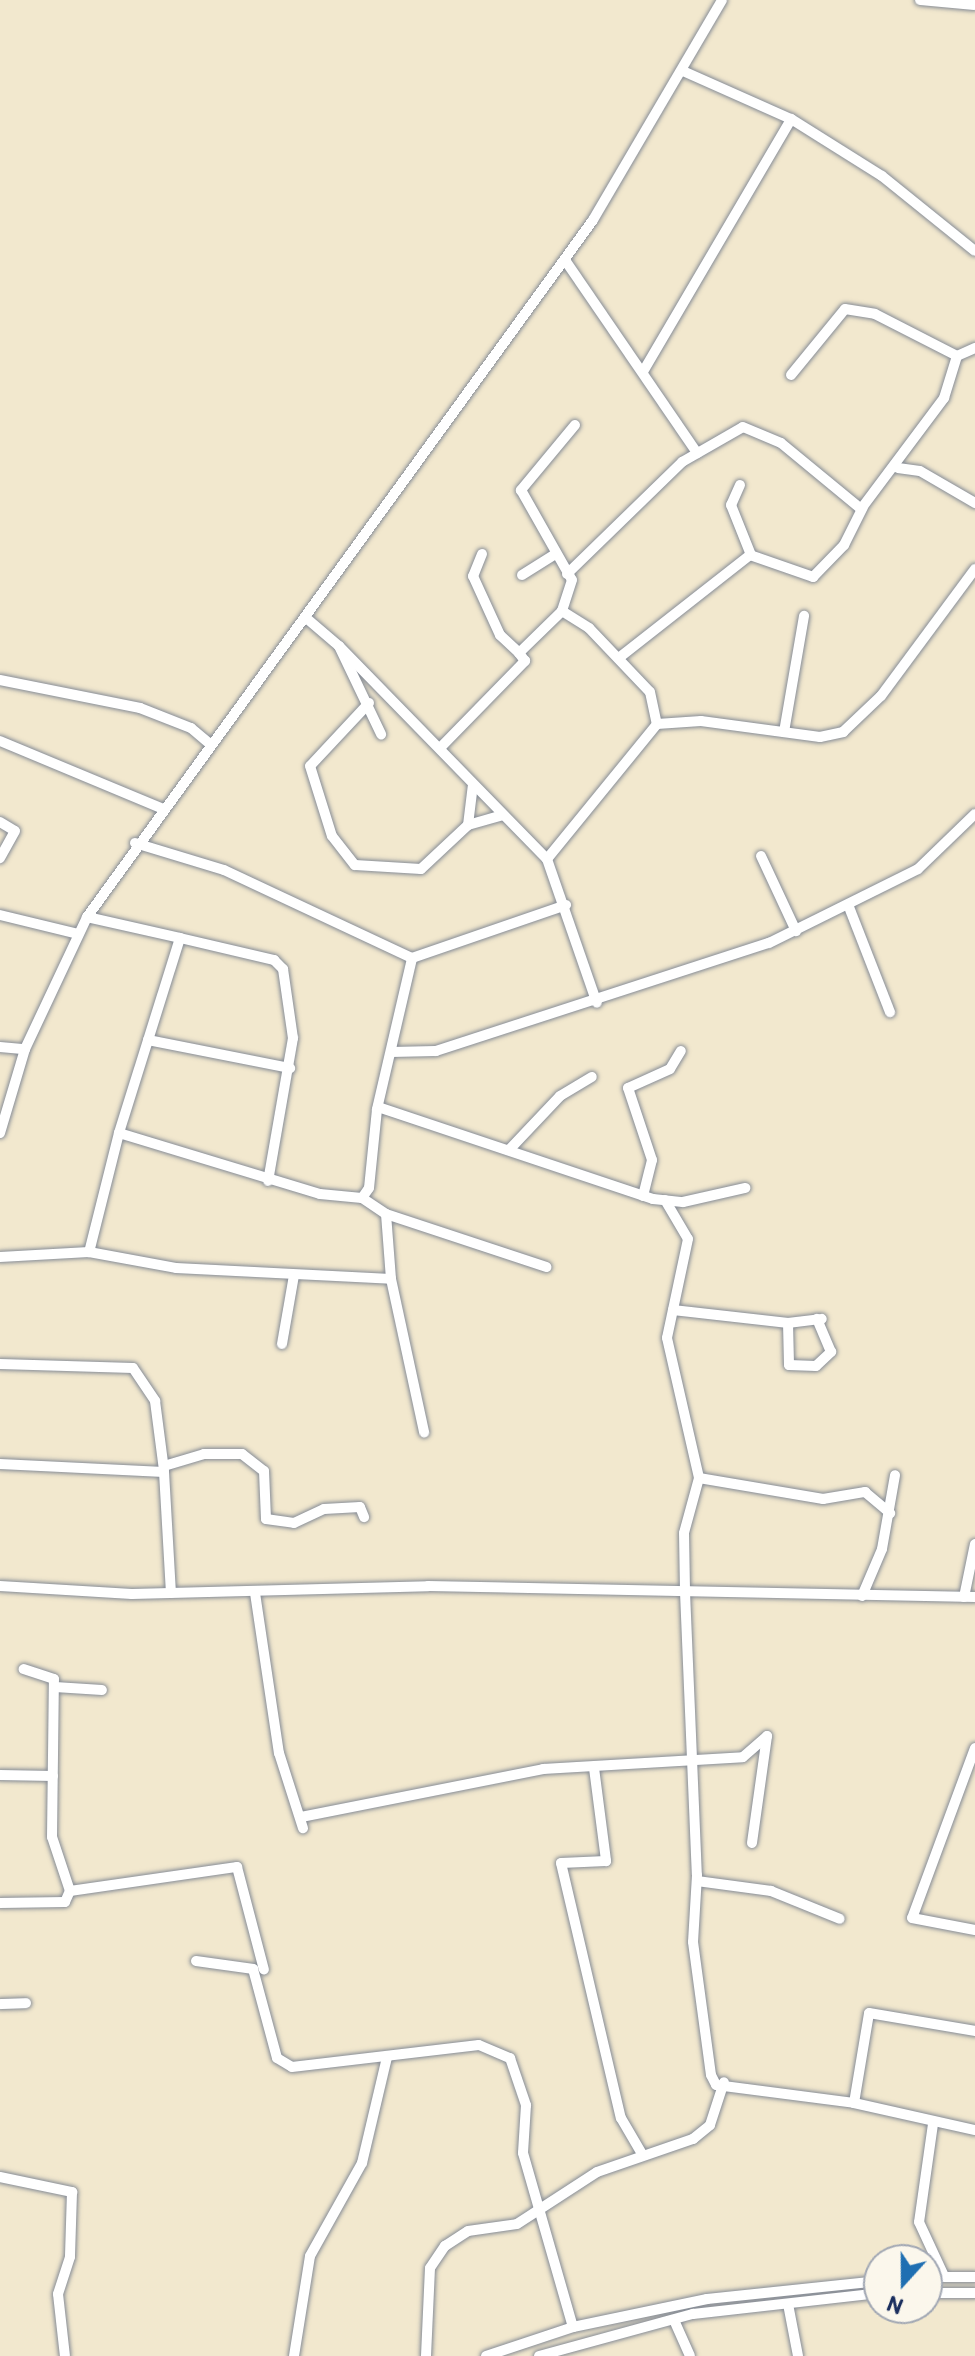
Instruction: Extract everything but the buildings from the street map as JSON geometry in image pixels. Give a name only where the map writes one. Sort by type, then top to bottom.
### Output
[{"type":"street","points":[[0,1133],[25,1049],[87,917],[135,843],[305,617],[565,260],[683,71],[722,0]]},
{"type":"street","points":[[920,0],[975,5]]},
{"type":"street","points":[[683,71],[791,119],[882,176],[975,251]]},
{"type":"street","points":[[644,370],[791,119]]},
{"type":"street","points":[[565,260],[644,370],[697,453]]},
{"type":"street","points":[[791,375],[845,309],[875,314],[957,356]]},
{"type":"street","points":[[740,485],[731,505],[751,555],[813,577],[844,545],[863,507],[898,468],[944,398],[957,356],[975,348]]},
{"type":"street","points":[[567,574],[521,490],[575,425]]},
{"type":"street","points":[[519,653],[562,611],[567,574],[697,453],[723,433],[760,429],[863,507]]},
{"type":"street","points":[[898,468],[920,471],[975,503]]},
{"type":"street","points":[[440,748],[525,661],[500,635],[473,576],[482,554]]},
{"type":"street","points":[[522,575],[554,555]]},
{"type":"street","points":[[620,657],[751,555]]},
{"type":"street","points":[[547,859],[657,724],[701,721],[784,732],[843,732],[881,696],[975,569]]},
{"type":"street","points":[[562,611],[620,657],[650,692],[657,724]]},
{"type":"street","points":[[784,732],[804,616]]},
{"type":"street","points":[[305,617],[339,646],[547,859],[566,905],[597,1003]]},
{"type":"street","points":[[339,646],[369,703],[381,734]]},
{"type":"street","points":[[0,680],[140,708],[191,728],[210,744]]},
{"type":"street","points":[[369,703],[310,766],[340,852],[355,865],[421,869],[468,825],[502,815]]},
{"type":"street","points":[[0,741],[161,808]]},
{"type":"street","points":[[468,825],[473,784]]},
{"type":"street","points":[[393,1052],[436,1051],[597,1003],[796,931],[849,907],[918,869],[975,814]]},
{"type":"street","points":[[0,822],[15,831],[0,858]]},
{"type":"street","points":[[135,843],[224,870],[412,958],[566,905]]},
{"type":"street","points":[[761,856],[796,931]]},
{"type":"street","points":[[849,907],[890,1012]]},
{"type":"street","points":[[0,915],[78,934]]},
{"type":"street","points":[[87,917],[274,960],[283,969],[291,1006],[290,1068],[268,1181]]},
{"type":"street","points":[[89,1252],[119,1133],[180,938]]},
{"type":"street","points":[[362,1198],[378,1107],[412,958]]},
{"type":"street","points":[[148,1040],[290,1068]]},
{"type":"street","points":[[0,1047],[25,1049]]},
{"type":"street","points":[[643,1196],[652,1160],[628,1088],[670,1069],[681,1051]]},
{"type":"street","points":[[509,1150],[560,1096],[592,1077]]},
{"type":"street","points":[[378,1107],[643,1196],[665,1200],[745,1188]]},
{"type":"street","points":[[119,1133],[268,1181],[362,1198],[386,1214],[546,1267]]},
{"type":"street","points":[[426,2356],[433,2257],[468,2231],[507,2228],[597,2172],[705,2131],[719,2088],[693,1942],[697,1881],[684,1533],[699,1478],[667,1338],[688,1239],[665,1200]]},
{"type":"street","points":[[386,1214],[391,1279],[424,1432]]},
{"type":"street","points":[[0,1257],[89,1252],[294,1275],[391,1279]]},
{"type":"street","points":[[282,1344],[294,1275]]},
{"type":"street","points":[[673,1310],[788,1323],[820,1319],[831,1352],[816,1366],[789,1365],[788,1323]]},
{"type":"street","points":[[0,1364],[133,1368],[155,1401],[164,1469],[171,1593]]},
{"type":"street","points":[[0,1464],[164,1469],[204,1454],[242,1454],[264,1471],[266,1519],[294,1523],[324,1509],[360,1507],[364,1517]]},
{"type":"street","points":[[862,1596],[890,1513],[895,1475]]},
{"type":"street","points":[[699,1478],[823,1499],[865,1492],[890,1513]]},
{"type":"street","points":[[0,1586],[171,1593],[428,1586],[970,1597],[975,1544]]},
{"type":"street","points":[[255,1593],[279,1753],[302,1823],[445,1784],[594,1768],[743,1757],[767,1736],[752,1843]]},
{"type":"street","points":[[0,1903],[65,1902],[70,1891],[53,1845],[54,1679],[24,1669]]},
{"type":"street","points":[[55,1687],[102,1690]]},
{"type":"street","points":[[975,1748],[912,1918],[975,1930]]},
{"type":"street","points":[[594,1768],[606,1861],[561,1863],[621,2118],[642,2154]]},
{"type":"street","points":[[0,1775],[53,1776]]},
{"type":"street","points":[[70,1891],[237,1867],[264,1970]]},
{"type":"street","points":[[697,1881],[720,1878],[771,1891],[840,1919]]},
{"type":"street","points":[[196,1961],[253,1969],[284,2064],[387,2057],[479,2045],[506,2054],[526,2105],[523,2153],[573,2327]]},
{"type":"street","points":[[0,2004],[26,2003]]},
{"type":"street","points":[[854,2103],[869,2013],[975,2031]]},
{"type":"street","points":[[294,2356],[310,2256],[362,2163],[387,2057]]},
{"type":"street","points":[[719,2088],[854,2103],[933,2124],[975,2130]]},
{"type":"street","points":[[933,2124],[919,2222],[944,2276],[975,2277]]},
{"type":"street","points":[[0,2177],[72,2192],[70,2257],[58,2294],[65,2356]]},
{"type":"street","points":[[486,2356],[573,2327],[707,2299],[863,2283]]},
{"type":"street","points":[[943,2293],[975,2293]]},
{"type":"street","points":[[539,2356],[575,2351],[674,2320],[863,2295]]},
{"type":"street","points":[[788,2304],[798,2356]]},
{"type":"street","points":[[674,2320],[690,2356]]}]
